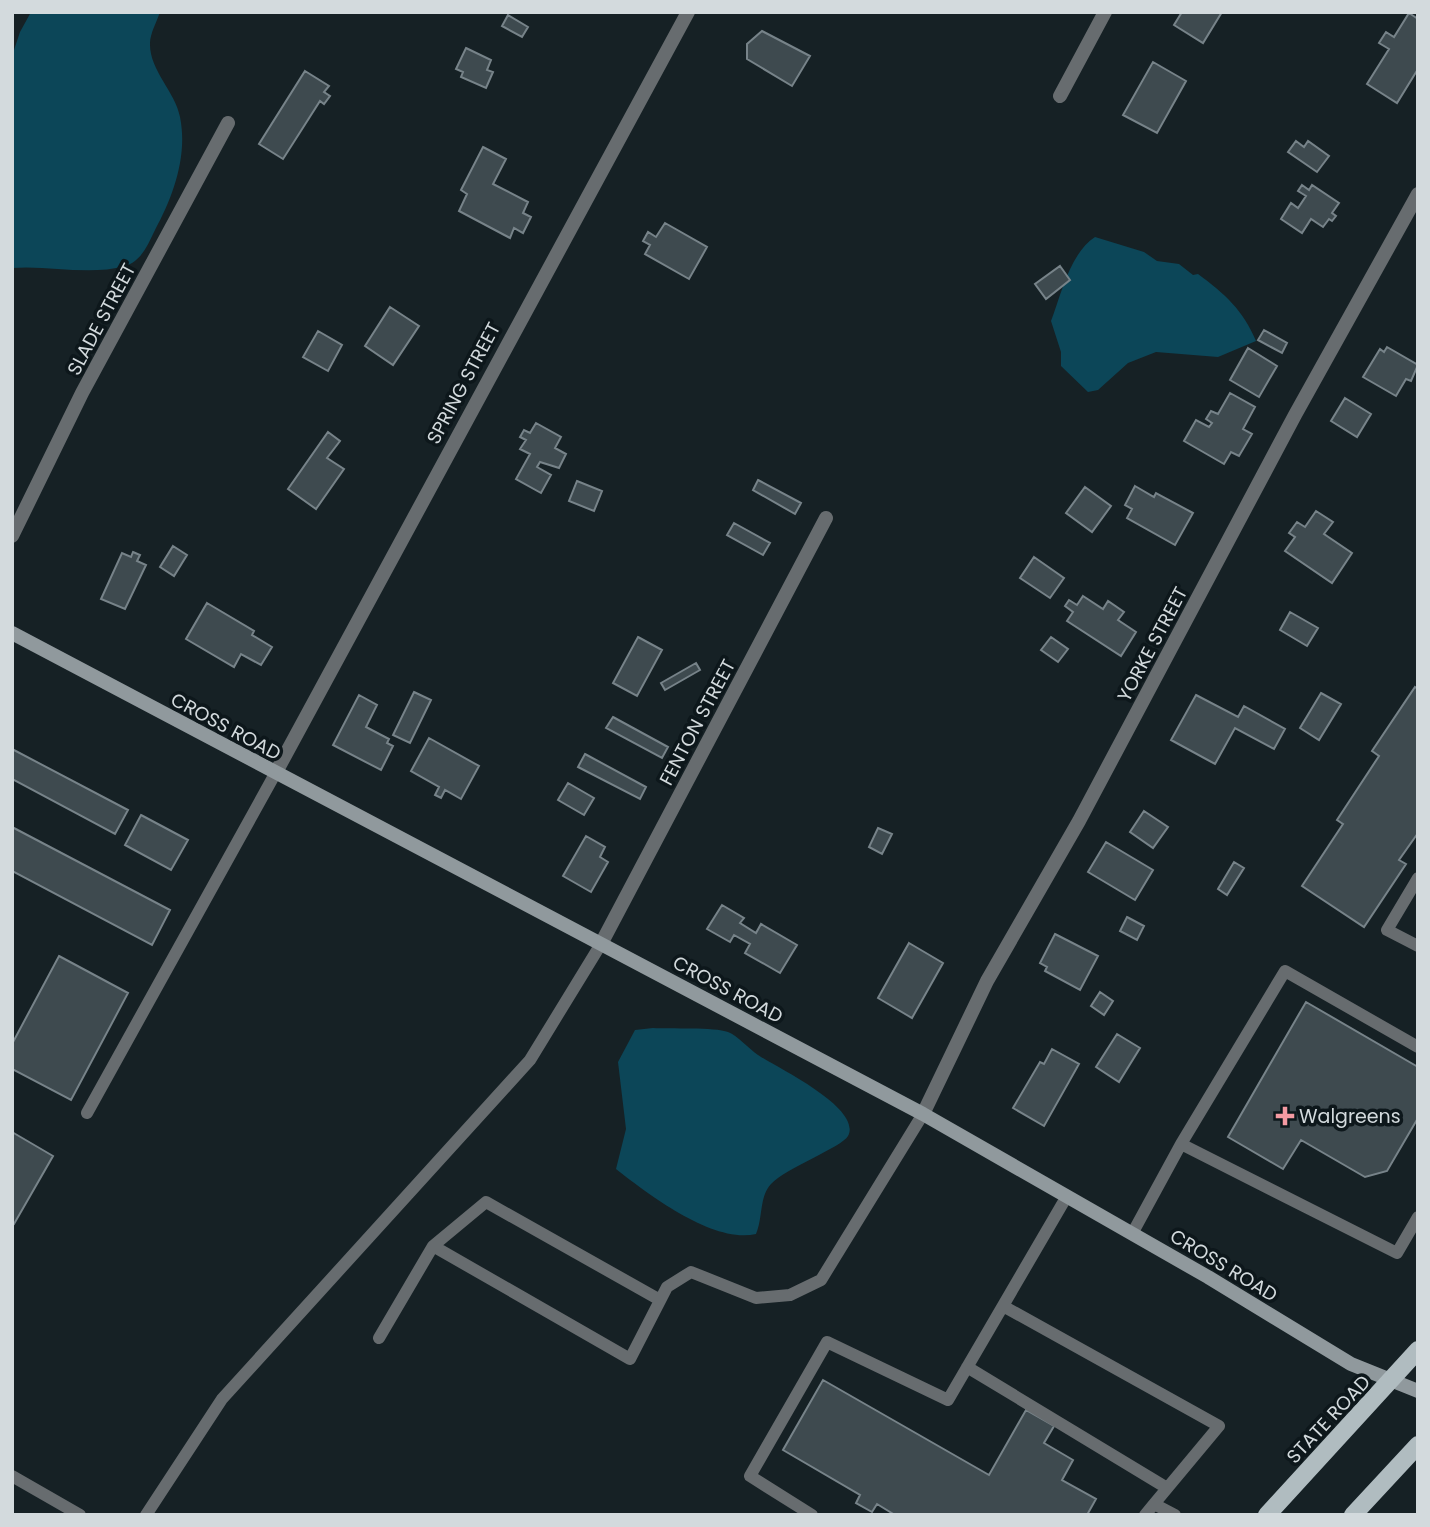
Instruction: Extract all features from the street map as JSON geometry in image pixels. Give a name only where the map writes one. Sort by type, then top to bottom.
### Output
[{"type":"main road","name":"STATE ROAD","points":[[1267,1515],[1418,1350]]},
{"type":"main road","points":[[1353,1515],[1418,1445]]},
{"type":"street","name":"SPRING STREET","points":[[275,774],[688,12]]},
{"type":"street","points":[[1060,96],[1105,12]]},
{"type":"street","name":"SLADE STREET","points":[[12,536],[82,393],[228,123]]},
{"type":"street","name":"YORKE STREET","points":[[923,1114],[988,981],[1085,809],[1295,415],[1418,194]]},
{"type":"street","name":"FENTON STREET","points":[[601,944],[826,518]]},
{"type":"street","name":"CROSS ROAD","points":[[12,633],[923,1114],[1351,1364],[1418,1391]]},
{"type":"lane","points":[[87,1113],[275,774]]},
{"type":"lane","points":[[1418,878],[1387,930],[1418,946]]},
{"type":"lane","points":[[146,1515],[222,1399],[530,1060],[601,944]]},
{"type":"lane","points":[[1132,1234],[1181,1144],[1285,971],[1418,1047]]},
{"type":"lane","points":[[433,1246],[630,1359],[667,1287],[691,1272],[756,1298],[790,1295],[821,1280],[923,1114]]},
{"type":"lane","points":[[1181,1144],[1397,1253],[1418,1217]]},
{"type":"lane","points":[[812,1515],[750,1476],[827,1342],[948,1400],[1067,1196]]},
{"type":"lane","points":[[379,1338],[433,1246],[486,1202],[660,1300]]},
{"type":"lane","points":[[1003,1306],[1219,1426],[1145,1515]]},
{"type":"lane","points":[[967,1367],[1167,1488]]},
{"type":"lane","points":[[12,1476],[80,1515]]},
{"type":"lane","points":[[1154,1504],[1175,1515]]},
{"type":"shaded area","points":[[31,12],[160,12],[151,36],[151,53],[177,107],[182,146],[177,176],[168,204],[147,246],[131,264],[97,270],[12,268],[12,56],[20,32]]},
{"type":"shaded area","points":[[1095,237],[1144,252],[1157,261],[1179,264],[1193,275],[1198,274],[1232,303],[1256,341],[1218,357],[1156,352],[1128,363],[1098,390],[1088,392],[1061,366],[1061,352],[1051,321],[1073,264],[1086,244]]},
{"type":"shaded area","points":[[713,1029],[728,1032],[758,1055],[831,1101],[843,1113],[849,1125],[848,1136],[844,1141],[771,1184],[763,1201],[756,1234],[720,1232],[701,1224],[663,1203],[616,1169],[626,1129],[618,1062],[635,1030]]},
{"type":"building","points":[[1182,12],[1222,12],[1203,43],[1174,25]]},
{"type":"building","points":[[1409,13],[1418,19],[1418,69],[1397,103],[1367,84],[1389,49],[1379,43],[1386,32],[1394,37]]},
{"type":"building","points":[[508,15],[528,27],[522,37],[502,26]]},
{"type":"building","points":[[762,31],[810,56],[792,86],[747,59],[747,44]]},
{"type":"building","points":[[466,48],[491,60],[487,70],[493,72],[486,88],[461,77],[463,72],[456,69]]},
{"type":"building","points":[[1153,62],[1186,81],[1157,133],[1123,115]]},
{"type":"building","points":[[305,71],[329,86],[324,92],[330,96],[324,104],[320,101],[283,159],[259,144]]},
{"type":"building","points":[[1296,141],[1304,147],[1308,141],[1329,156],[1317,172],[1288,152]]},
{"type":"building","points":[[483,147],[506,159],[493,184],[528,202],[523,213],[531,217],[523,233],[514,228],[510,238],[459,211],[467,194],[461,190]]},
{"type":"building","points":[[1302,185],[1309,190],[1312,185],[1339,203],[1332,213],[1336,216],[1332,221],[1329,219],[1323,227],[1311,219],[1302,233],[1281,219],[1291,203],[1298,208],[1306,196],[1298,191]]},
{"type":"building","points":[[665,223],[707,247],[689,279],[645,254],[650,245],[643,241],[648,232],[656,237]]},
{"type":"building","points":[[1060,266],[1070,280],[1046,299],[1035,284]]},
{"type":"building","points":[[390,307],[419,326],[393,365],[365,346]]},
{"type":"building","points":[[1264,330],[1287,343],[1282,353],[1258,340]]},
{"type":"building","points":[[318,331],[342,345],[328,371],[303,357]]},
{"type":"building","points":[[1387,347],[1418,365],[1411,381],[1406,379],[1396,396],[1363,377],[1380,349],[1384,352]]},
{"type":"building","points":[[1248,348],[1277,366],[1259,397],[1230,380]]},
{"type":"building","points":[[1230,393],[1255,407],[1243,429],[1252,434],[1239,456],[1231,452],[1224,464],[1184,441],[1196,420],[1209,427],[1212,423],[1206,419],[1211,411],[1218,414]]},
{"type":"building","points":[[1345,398],[1371,414],[1357,437],[1331,421]]},
{"type":"building","points":[[536,423],[561,437],[555,448],[566,454],[559,468],[540,462],[537,467],[551,475],[541,493],[516,479],[530,454],[520,449],[526,440],[520,437],[524,430],[530,433]]},
{"type":"building","points":[[328,432],[340,441],[327,458],[344,469],[316,509],[288,489]]},
{"type":"building","points":[[758,480],[801,503],[795,514],[753,490]]},
{"type":"building","points":[[577,481],[602,491],[594,511],[569,501]]},
{"type":"building","points":[[1135,486],[1154,497],[1156,493],[1193,513],[1175,545],[1127,518],[1132,509],[1125,505]]},
{"type":"building","points":[[1085,487],[1111,506],[1092,532],[1066,513]]},
{"type":"building","points":[[1316,511],[1333,522],[1324,534],[1352,553],[1332,583],[1285,551],[1295,537],[1289,533],[1297,522],[1305,527]]},
{"type":"building","points":[[734,523],[770,543],[763,555],[727,535]]},
{"type":"building","points":[[173,546],[187,555],[174,576],[160,567]]},
{"type":"building","points":[[133,552],[140,555],[137,561],[146,565],[125,609],[101,599],[122,553],[131,557]]},
{"type":"building","points":[[1034,557],[1064,578],[1050,598],[1020,578]]},
{"type":"building","points":[[1083,596],[1103,609],[1108,601],[1124,612],[1118,620],[1136,632],[1121,656],[1067,621],[1073,612],[1065,606],[1069,600],[1077,605]]},
{"type":"building","points":[[207,603],[254,631],[252,635],[272,647],[261,665],[241,654],[234,667],[186,639]]},
{"type":"building","points":[[1290,612],[1318,628],[1307,646],[1280,630]]},
{"type":"building","points":[[638,637],[662,650],[637,696],[613,683]]},
{"type":"building","points":[[1051,637],[1068,649],[1058,662],[1041,650]]},
{"type":"building","points":[[696,663],[700,670],[665,690],[661,683]]},
{"type":"building","points":[[1415,687],[1418,689],[1418,833],[1399,860],[1406,864],[1364,927],[1302,886],[1343,824],[1337,820],[1379,756],[1372,751]]},
{"type":"building","points":[[414,692],[431,700],[410,743],[393,735]]},
{"type":"building","points":[[1321,693],[1341,704],[1319,740],[1300,728]]},
{"type":"building","points":[[359,695],[377,705],[366,727],[389,739],[387,743],[393,746],[381,770],[333,745]]},
{"type":"building","points":[[1196,695],[1238,717],[1244,706],[1285,729],[1274,749],[1235,728],[1215,764],[1171,740]]},
{"type":"building","points":[[613,717],[668,747],[662,758],[606,728]]},
{"type":"building","points":[[429,738],[479,766],[461,799],[445,790],[441,798],[435,795],[439,787],[411,771]]},
{"type":"building","points":[[12,749],[128,810],[115,834],[12,779]]},
{"type":"building","points":[[585,754],[646,787],[640,799],[578,767]]},
{"type":"building","points":[[568,783],[594,798],[584,815],[558,800]]},
{"type":"building","points":[[1144,811],[1168,827],[1153,848],[1130,832]]},
{"type":"building","points":[[141,815],[188,840],[171,870],[125,845]]},
{"type":"building","points":[[12,827],[170,910],[152,945],[12,871]]},
{"type":"building","points":[[878,828],[892,834],[882,854],[869,847]]},
{"type":"building","points":[[586,836],[605,847],[600,857],[608,862],[591,892],[563,876]]},
{"type":"building","points":[[1106,842],[1153,870],[1135,900],[1088,872]]},
{"type":"building","points":[[1234,862],[1244,868],[1227,895],[1218,889]]},
{"type":"building","points":[[722,905],[744,918],[740,923],[756,933],[761,924],[797,945],[780,973],[745,953],[750,944],[734,935],[730,942],[707,929]]},
{"type":"building","points":[[1127,917],[1144,926],[1137,940],[1120,931]]},
{"type":"building","points":[[1055,934],[1098,956],[1080,990],[1045,971],[1047,967],[1040,963]]},
{"type":"building","points":[[909,943],[943,963],[912,1018],[878,998]]},
{"type":"building","points":[[59,956],[128,993],[71,1100],[12,1069],[12,1044]]},
{"type":"building","points":[[1100,992],[1113,1001],[1104,1015],[1091,1006]]},
{"type":"building","name":"Walgreens","points":[[1306,1002],[1418,1067],[1418,1118],[1387,1171],[1365,1177],[1301,1140],[1283,1169],[1228,1137]]},
{"type":"building","points":[[1117,1034],[1140,1048],[1119,1082],[1096,1067]]},
{"type":"building","points":[[1052,1049],[1079,1064],[1044,1126],[1013,1108],[1040,1062],[1044,1064]]},
{"type":"building","points":[[12,1132],[53,1156],[14,1224],[12,1223]]},
{"type":"building","points":[[823,1380],[989,1475],[1026,1410],[1054,1426],[1044,1443],[1073,1460],[1062,1480],[1096,1499],[1087,1515],[895,1515],[877,1504],[872,1512],[856,1503],[860,1495],[783,1450]]},
{"type":"place","name":"Walgreens","points":[[1285,1116]]}]
